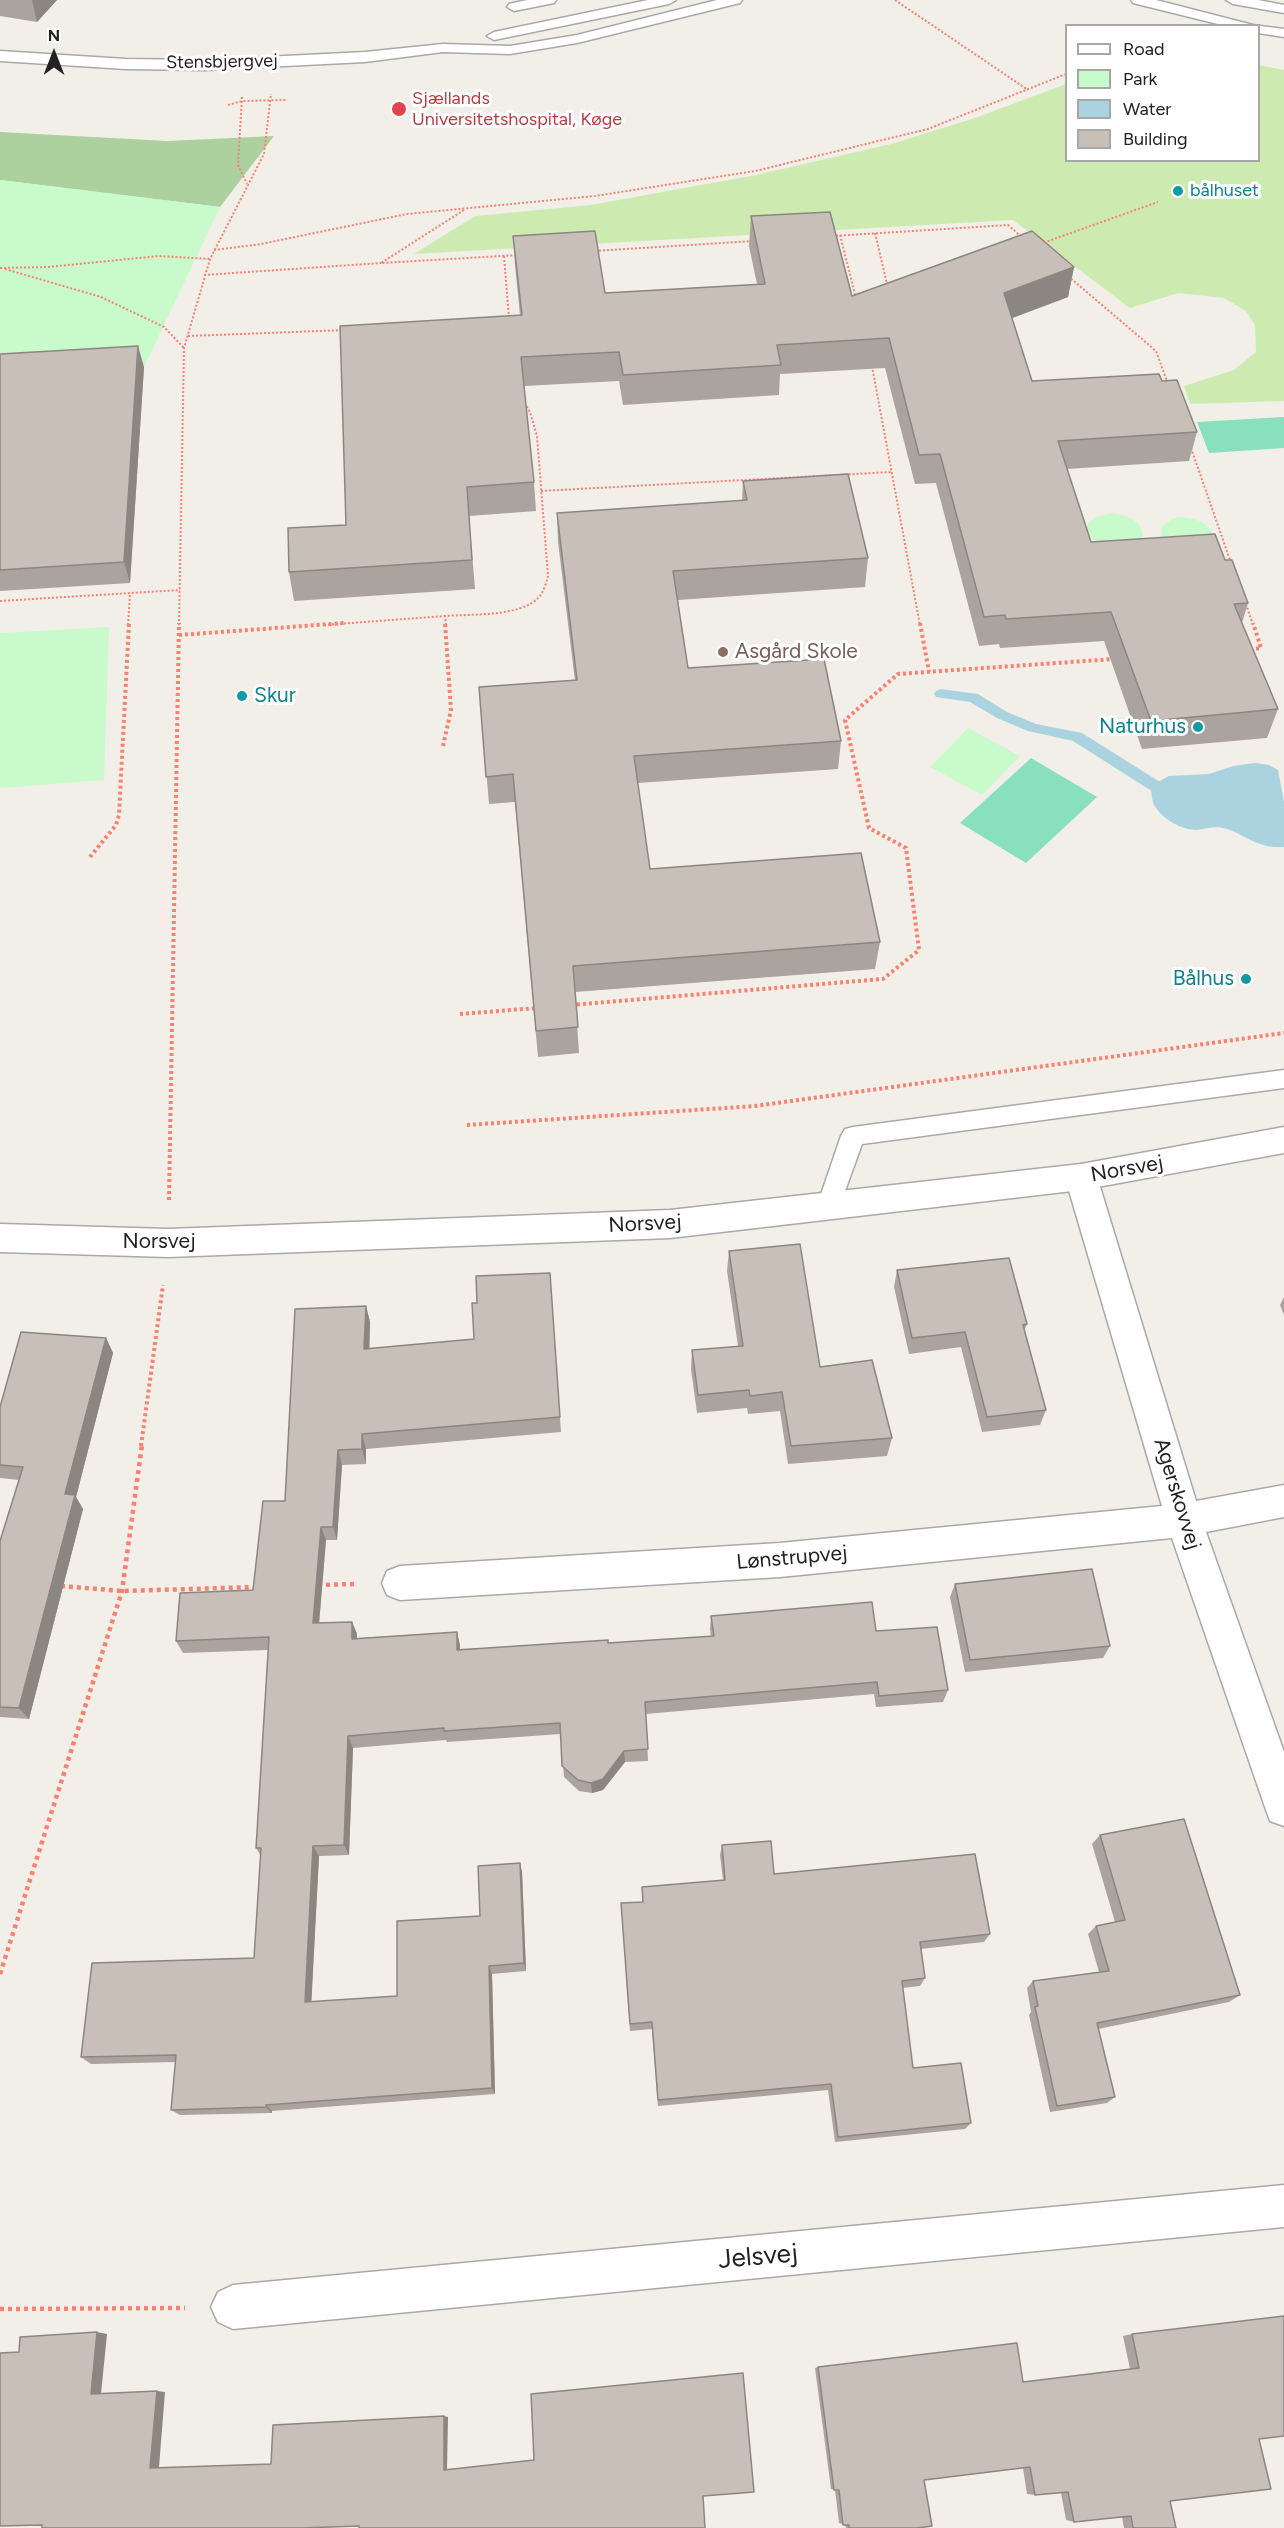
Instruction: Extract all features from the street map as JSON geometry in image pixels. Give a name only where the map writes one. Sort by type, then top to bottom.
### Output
[{"type":"street","name":"Norsvej","points":[[0,1238],[168,1243],[670,1224],[1081,1177],[1284,1140]]},
{"type":"street","name":"Agerskovvej","points":[[1081,1177],[1184,1520],[1284,1807]]},
{"type":"street","name":"Lønstrupvej","points":[[400,1583],[780,1560],[1184,1520],[1284,1501]]},
{"type":"street","name":"Jelsvej","points":[[233,2307],[1284,2206]]},
{"type":"lane","points":[[514,7],[549,0]]},
{"type":"lane","name":"Stensbjergvej","points":[[443,48],[461,42],[610,14],[669,0]]},
{"type":"lane","name":"Stensbjergvej","points":[[0,56],[126,64],[245,63],[364,57],[443,48],[510,50],[577,39],[735,0]]},
{"type":"lane","points":[[1138,0],[1167,9],[1238,24]]},
{"type":"lane","points":[[1233,0],[1284,9]]},
{"type":"lane","points":[[1260,28],[1284,33]]},
{"type":"lane","points":[[829,1206],[853,1136],[1284,1079]]},
{"type":"path","points":[[895,0],[1029,90]]},
{"type":"path","points":[[0,1974],[122,1591],[168,1243],[184,348],[210,259],[247,184],[238,165],[245,63]]},
{"type":"path","points":[[214,250],[261,244],[406,214],[595,196],[755,171],[928,129],[1065,74]]},
{"type":"path","points":[[228,105],[242,101],[287,100]]},
{"type":"path","points":[[1033,246],[1158,202]]},
{"type":"path","points":[[381,263],[464,210]]},
{"type":"path","points":[[828,236],[1008,225],[1025,239]]},
{"type":"path","points":[[874,233],[890,295]]},
{"type":"path","points":[[840,235],[858,306]]},
{"type":"path","points":[[584,251],[758,240]]},
{"type":"path","points":[[204,275],[527,254]]},
{"type":"path","points":[[1,268],[48,267],[159,256],[210,259]]},
{"type":"path","points":[[504,256],[510,324]]},
{"type":"path","points":[[1,268],[101,297],[164,327],[184,348]]},
{"type":"path","points":[[1060,268],[1156,351],[1169,387]]},
{"type":"path","points":[[188,336],[354,330]]},
{"type":"path","points":[[871,361],[929,672]]},
{"type":"path","points":[[179,635],[516,611],[538,599],[548,576],[537,436],[530,412],[520,396]]},
{"type":"path","points":[[1188,442],[1234,572]]},
{"type":"path","points":[[541,491],[892,472]]},
{"type":"path","points":[[0,601],[180,590]]},
{"type":"path","points":[[90,857],[116,825],[119,815],[130,593]]},
{"type":"path","points":[[1242,594],[1261,648],[1249,649]]},
{"type":"path","points":[[443,746],[451,710],[445,615]]},
{"type":"path","points":[[566,1006],[883,979],[919,950],[906,848],[868,828],[845,720],[898,674],[1119,658]]},
{"type":"path","points":[[460,1014],[542,1008]]},
{"type":"path","points":[[467,1125],[755,1106],[1284,1033]]},
{"type":"path","points":[[307,1586],[400,1583]]},
{"type":"path","points":[[55,1586],[122,1591],[261,1587]]},
{"type":"path","points":[[0,2309],[233,2307]]},
{"type":"green space","points":[[1260,65],[1284,70],[1284,401],[1190,404],[1184,386],[1234,370],[1256,352],[1255,325],[1246,311],[1224,298],[1178,293],[1130,308],[1013,220],[414,254],[475,216],[591,205],[756,175],[891,144],[975,118],[1065,84],[1065,162],[1260,162]]},
{"type":"green space","points":[[0,132],[167,141],[274,136],[220,207],[0,180]]},
{"type":"green space","points":[[0,180],[220,207],[144,367],[0,375]]},
{"type":"green space","points":[[1284,417],[1284,448],[1209,453],[1197,422]]},
{"type":"green space","points":[[1112,513],[1129,517],[1138,523],[1142,539],[1096,544],[1087,532],[1087,525],[1095,517]]},
{"type":"green space","points":[[1180,517],[1200,521],[1208,526],[1214,535],[1162,539],[1161,527],[1172,519]]},
{"type":"green space","points":[[109,627],[104,780],[0,788],[0,633]]},
{"type":"green space","points":[[968,728],[1020,756],[982,795],[930,767]]},
{"type":"green space","points":[[1031,758],[1097,797],[1026,863],[960,823]]},
{"type":"water","points":[[1255,763],[1269,765],[1278,770],[1284,802],[1284,847],[1260,844],[1223,828],[1196,830],[1185,828],[1163,816],[1154,804],[1151,790],[1158,782],[1169,776],[1209,774],[1233,766]]},
{"type":"building","points":[[830,212],[852,296],[1032,231],[1074,267],[1004,293],[1032,381],[1159,374],[1162,381],[1177,380],[1197,432],[1058,441],[1091,542],[1215,534],[1225,560],[1232,560],[1248,603],[1234,604],[1278,709],[1151,721],[1111,612],[1006,619],[1005,615],[984,617],[940,454],[919,455],[889,338],[777,345],[781,365],[623,375],[619,352],[521,357],[534,482],[467,487],[472,560],[289,572],[288,528],[346,525],[340,326],[522,315],[513,236],[595,231],[605,293],[765,284],[751,216]]},
{"type":"building","points":[[138,346],[124,562],[0,570],[0,354]]},
{"type":"building","points":[[848,474],[868,558],[673,571],[688,668],[824,659],[841,741],[634,756],[650,869],[861,853],[880,942],[573,966],[578,1027],[536,1031],[513,774],[486,777],[479,687],[577,680],[557,513],[747,500],[743,481]]},
{"type":"building","points":[[800,1244],[820,1367],[872,1360],[892,1438],[791,1446],[782,1392],[750,1396],[749,1390],[698,1395],[692,1350],[743,1346],[729,1251]]},
{"type":"building","points":[[1009,1258],[1027,1324],[1023,1325],[1046,1410],[987,1417],[965,1332],[912,1338],[897,1270]]},
{"type":"building","points":[[550,1273],[560,1417],[362,1434],[362,1449],[338,1450],[333,1527],[321,1527],[313,1623],[352,1622],[352,1639],[457,1632],[457,1650],[714,1636],[711,1616],[872,1602],[876,1631],[937,1627],[948,1690],[879,1696],[877,1682],[645,1702],[648,1749],[624,1751],[603,1779],[591,1783],[578,1780],[562,1766],[560,1723],[444,1731],[444,1728],[348,1736],[344,1845],[313,1846],[305,2002],[397,1996],[397,1921],[480,1916],[478,1866],[520,1863],[524,1963],[489,1966],[492,2088],[266,2105],[266,2107],[171,2110],[176,2055],[81,2057],[92,1963],[254,1958],[261,1848],[256,1848],[269,1637],[176,1641],[180,1593],[253,1590],[263,1501],[285,1501],[295,1309],[366,1306],[364,1349],[474,1339],[472,1303],[477,1303],[476,1276]]},
{"type":"building","points":[[21,1332],[106,1338],[65,1494],[75,1495],[19,1708],[0,1707],[0,1541],[23,1467],[0,1465],[0,1407]]},
{"type":"building","points":[[1092,1569],[1110,1646],[970,1660],[955,1584]]},
{"type":"building","points":[[1184,1819],[1240,1995],[1097,2023],[1115,2097],[1057,2106],[1035,2007],[1038,2006],[1033,1981],[1109,1971],[1096,1926],[1125,1920],[1100,1835]]},
{"type":"building","points":[[771,1841],[774,1874],[975,1854],[990,1934],[920,1942],[925,1978],[902,1981],[913,2068],[961,2063],[971,2123],[838,2137],[831,2084],[658,2100],[652,2022],[630,2024],[621,1903],[643,1902],[642,1887],[725,1880],[722,1845]]},
{"type":"building","points":[[1284,2316],[1284,2436],[1259,2439],[1271,2489],[1170,2501],[1176,2528],[1133,2528],[1131,2516],[1074,2522],[1068,2492],[1035,2495],[1030,2467],[924,2480],[932,2526],[849,2528],[849,2525],[843,2525],[839,2490],[834,2490],[818,2367],[1017,2343],[1023,2382],[1139,2368],[1132,2334]]},
{"type":"building","points":[[97,2332],[91,2394],[157,2391],[150,2468],[271,2464],[273,2425],[444,2416],[444,2470],[534,2460],[531,2394],[743,2373],[754,2492],[703,2496],[705,2528],[359,2528],[359,2526],[42,2528],[42,2525],[0,2526],[0,2353],[19,2352],[20,2337]]},
{"type":"waterway","points":[[941,694],[973,697],[1002,715],[1033,728],[1077,737],[1155,786]]},
{"type":"place","name":"Sjællands Universitetshospital, Køge","points":[[399,109]]},
{"type":"place","name":"bålhuset","points":[[1178,191]]},
{"type":"place","name":"Asgård Skole","points":[[723,652]]},
{"type":"place","name":"Skur","points":[[242,696]]},
{"type":"place","name":"Naturhus","points":[[1198,727]]},
{"type":"place","name":"Bålhus","points":[[1246,979]]}]
